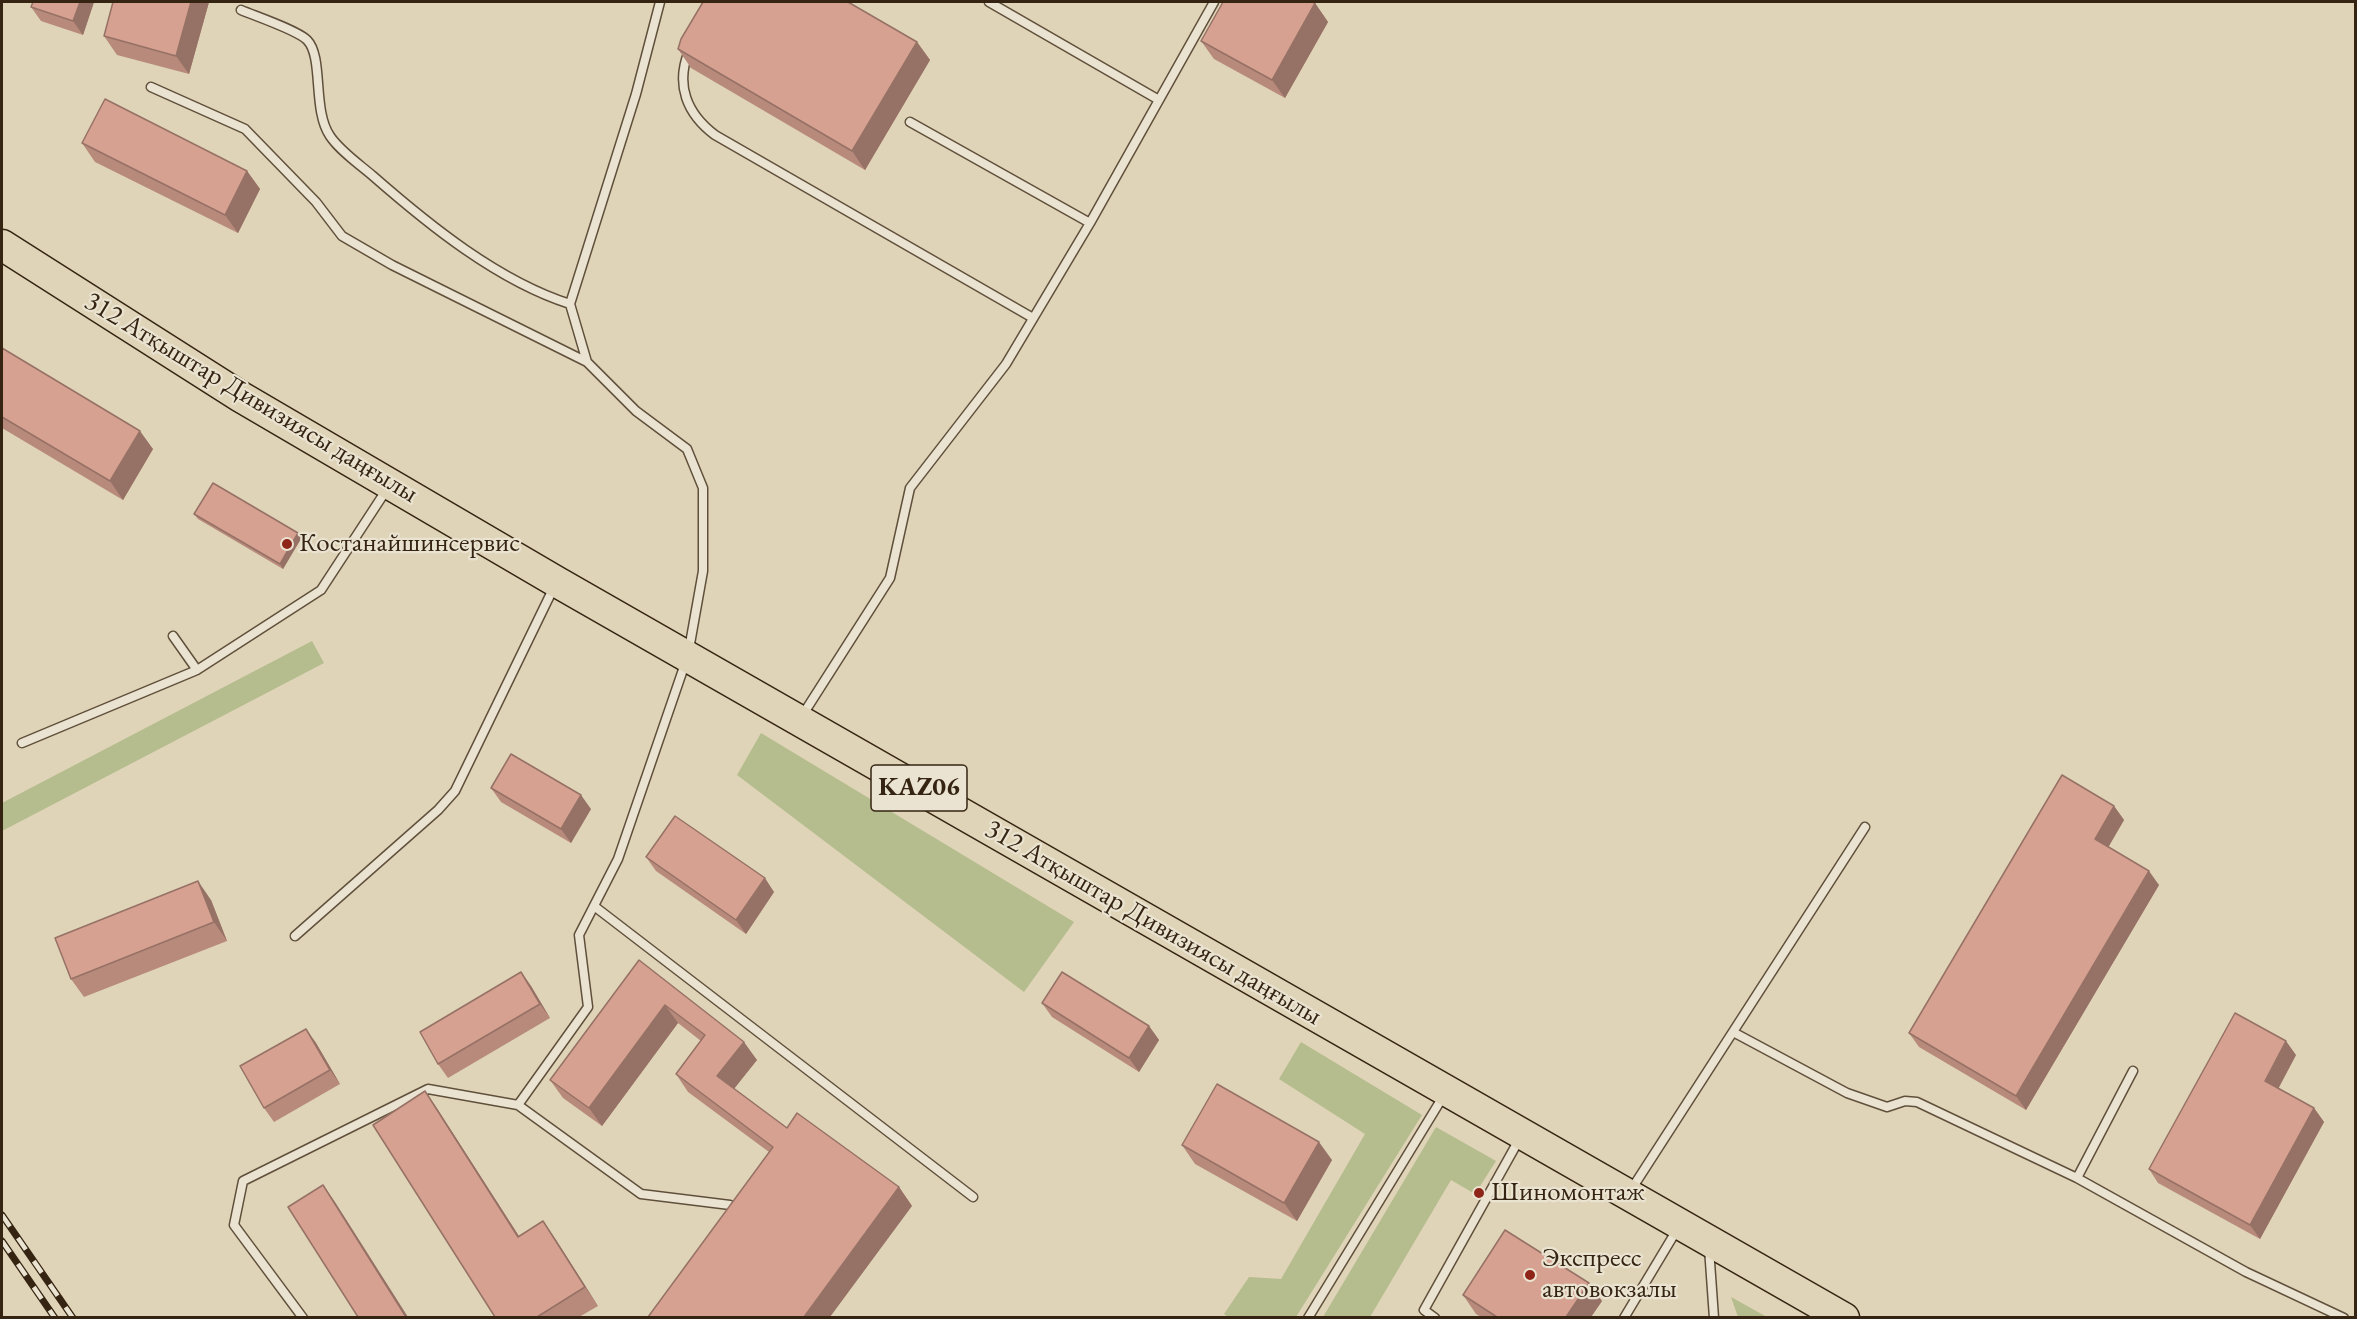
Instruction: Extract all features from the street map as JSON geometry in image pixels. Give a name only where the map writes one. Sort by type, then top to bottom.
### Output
[{"type":"highway","name":"312 Атқыштар Дивизиясы даңғылы","points":[[2,245],[241,397],[557,582],[800,719],[1521,1135],[1844,1317]]},
{"type":"lane","points":[[587,362],[570,304],[636,94],[660,2]]},
{"type":"lane","points":[[989,2],[1159,100]]},
{"type":"lane","points":[[800,719],[890,578],[910,489],[1006,364],[1090,223],[1214,2]]},
{"type":"lane","points":[[241,10],[306,39],[314,54],[321,115],[329,135],[351,157],[406,204],[474,255],[549,297],[570,304]]},
{"type":"lane","points":[[693,40],[681,79],[684,95],[700,124],[715,135],[1033,318]]},
{"type":"lane","points":[[151,87],[245,129],[316,202],[342,236],[392,265],[587,362],[636,411],[687,449],[703,488],[703,572],[688,655],[618,859],[579,935],[588,1007],[518,1105]]},
{"type":"lane","points":[[910,122],[1090,223]]},
{"type":"lane","points":[[22,743],[197,670],[321,590],[391,483]]},
{"type":"lane","points":[[295,936],[438,810],[455,791],[557,582]]},
{"type":"lane","points":[[173,636],[197,670]]},
{"type":"lane","points":[[1627,1195],[1865,827]]},
{"type":"lane","points":[[594,906],[973,1197]]},
{"type":"lane","points":[[1733,1032],[1847,1093],[1887,1107],[1905,1101],[1917,1102],[2077,1178],[2246,1272],[2344,1317]]},
{"type":"lane","points":[[2077,1178],[2133,1071]]},
{"type":"lane","points":[[303,1317],[234,1225],[243,1181],[428,1089],[518,1105],[641,1194],[730,1205]]},
{"type":"lane","points":[[1308,1317],[1446,1092]]},
{"type":"lane","points":[[1435,1317],[1424,1310],[1521,1135]]},
{"type":"lane","points":[[1624,1317],[1680,1225]]},
{"type":"lane","points":[[1709,1241],[1714,1317]]},
{"type":"green space","points":[[312,641],[324,663],[2,831],[2,803]]},
{"type":"green space","points":[[761,733],[1074,922],[1024,992],[737,775]]},
{"type":"green space","points":[[1301,1042],[1422,1115],[1296,1317],[1228,1317],[1224,1314],[1249,1277],[1281,1279],[1365,1134],[1279,1079]]},
{"type":"green space","points":[[1436,1127],[1496,1161],[1475,1194],[1451,1180],[1370,1317],[1323,1317]]},
{"type":"green space","points":[[1731,1297],[1767,1317],[1738,1317]]},
{"type":"building","points":[[33,2],[80,2],[73,21],[31,7]]},
{"type":"building","points":[[113,2],[191,2],[176,56],[104,36]]},
{"type":"building","points":[[703,2],[848,2],[917,42],[852,151],[678,49],[681,39]]},
{"type":"building","points":[[1223,2],[1315,3],[1272,80],[1201,41]]},
{"type":"building","points":[[105,99],[247,171],[225,215],[82,143]]},
{"type":"building","points":[[2,348],[140,431],[110,481],[2,417]]},
{"type":"building","points":[[213,483],[298,533],[280,564],[194,514]]},
{"type":"building","points":[[511,754],[581,795],[561,829],[491,788]]},
{"type":"building","points":[[2062,775],[2114,806],[2095,839],[2149,871],[2016,1096],[1909,1033]]},
{"type":"building","points":[[675,816],[765,878],[736,920],[646,857]]},
{"type":"building","points":[[198,881],[214,922],[71,979],[55,938]]},
{"type":"building","points":[[639,960],[744,1042],[717,1076],[787,1128],[797,1113],[899,1187],[804,1317],[648,1317],[773,1147],[676,1074],[705,1035],[665,1005],[589,1108],[550,1080]]},
{"type":"building","points":[[521,972],[540,1004],[438,1064],[420,1032]]},
{"type":"building","points":[[1062,972],[1149,1026],[1129,1058],[1042,1003]]},
{"type":"building","points":[[2235,1013],[2286,1041],[2265,1081],[2314,1108],[2250,1225],[2149,1169]]},
{"type":"building","points":[[306,1029],[330,1070],[264,1108],[240,1066]]},
{"type":"building","points":[[1217,1084],[1319,1142],[1284,1203],[1182,1145]]},
{"type":"building","points":[[425,1091],[518,1237],[543,1221],[585,1287],[537,1317],[495,1317],[373,1125]]},
{"type":"building","points":[[323,1185],[406,1317],[358,1317],[288,1207]]},
{"type":"building","name":"Экспресс автовокзалы","points":[[1505,1230],[1589,1283],[1566,1317],[1497,1317],[1463,1295]]},
{"type":"railway","points":[[2,1215],[73,1318]]},
{"type":"railway","points":[[2,1241],[55,1318]]},
{"type":"place","name":"Костанайшинсервис","points":[[287,544]]},
{"type":"place","name":"Шиномонтаж","points":[[1479,1193]]},
{"type":"place","name":"Экспресс автовокзалы","points":[[1530,1275]]}]
